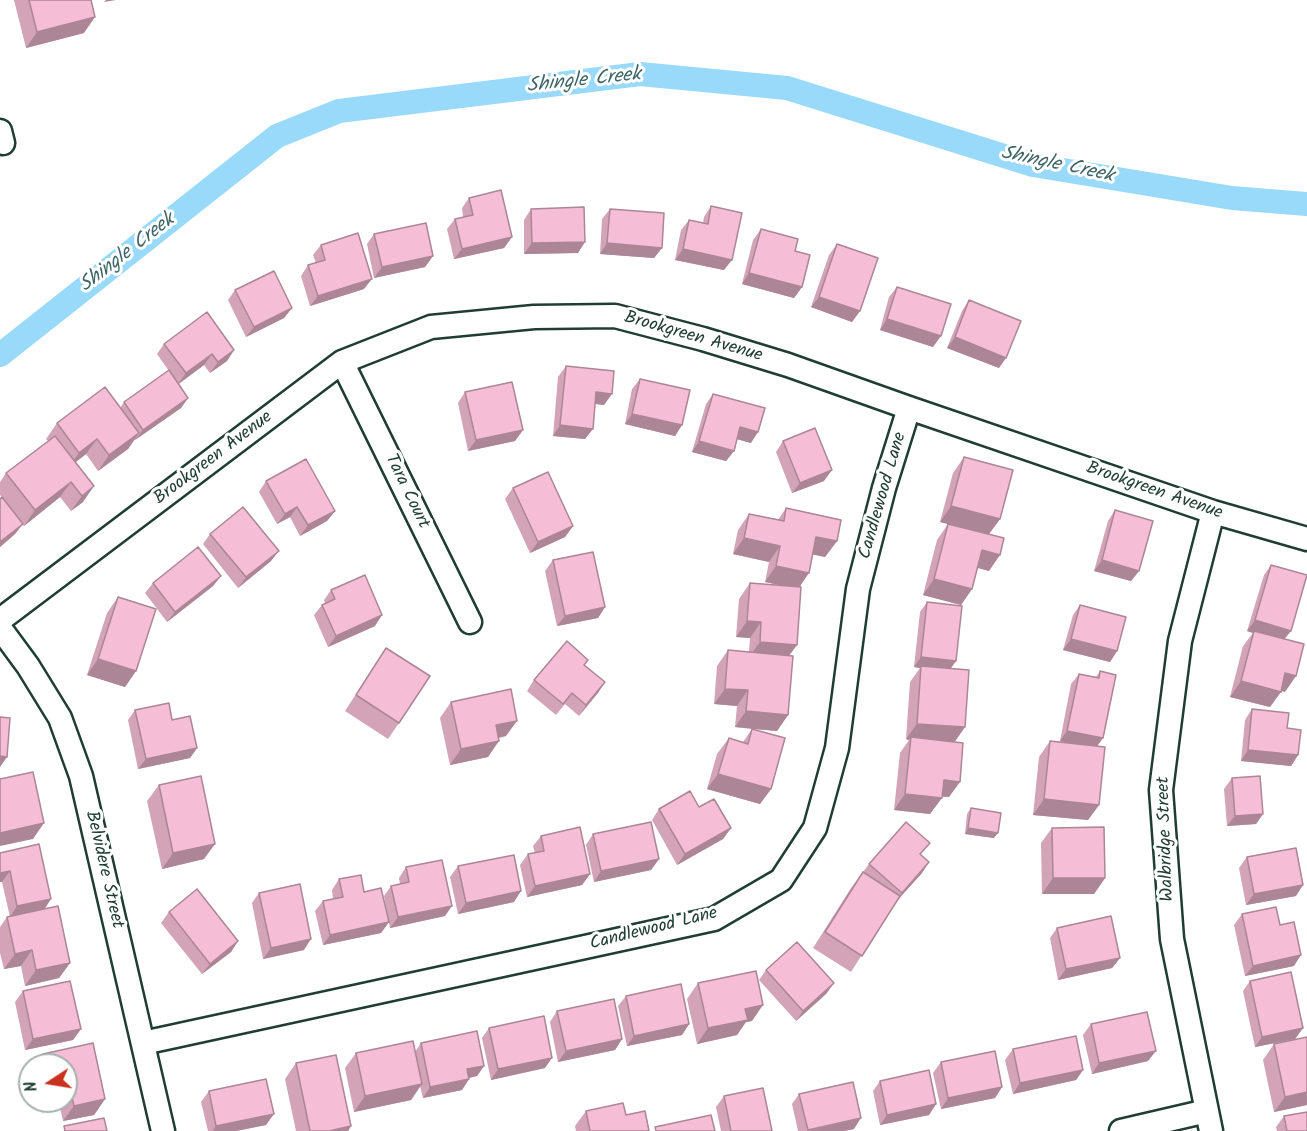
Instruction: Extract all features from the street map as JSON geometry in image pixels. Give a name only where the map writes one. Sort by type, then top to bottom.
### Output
[{"type":"street","name":"Brookgreen Avenue","points":[[0,620],[342,362],[431,327],[534,317],[615,316],[703,339],[788,365],[1212,512],[1307,539]]},
{"type":"street","name":"Tara Court","points":[[342,362],[470,622]]},
{"type":"street","name":"Candlewood Lane","points":[[143,1043],[714,919],[781,880],[815,828],[837,748],[858,589],[884,488],[909,408]]},
{"type":"street","name":"Walbridge Street","points":[[1209,1121],[1172,939],[1161,790],[1180,641],[1212,512]]},
{"type":"street","name":"Belvidere Street","points":[[0,628],[28,666],[60,718],[81,776],[163,1131]]},
{"type":"street","points":[[1121,1131],[1209,1121]]},
{"type":"building","points":[[29,0],[91,0],[95,17],[37,32]]},
{"type":"building","points":[[501,190],[512,237],[462,249],[455,219],[473,215],[469,198]]},
{"type":"building","points":[[711,206],[742,213],[732,260],[683,249],[689,220],[708,224]]},
{"type":"building","points":[[584,207],[585,242],[532,243],[531,209]]},
{"type":"building","points":[[610,209],[664,213],[662,248],[607,243]]},
{"type":"building","points":[[426,223],[433,256],[382,267],[374,234]]},
{"type":"building","points":[[761,229],[798,239],[795,251],[810,255],[802,287],[749,273]]},
{"type":"building","points":[[358,233],[372,279],[318,296],[308,265],[325,260],[321,245]]},
{"type":"building","points":[[837,244],[878,258],[860,311],[819,297]]},
{"type":"building","points":[[274,271],[292,308],[254,327],[235,290]]},
{"type":"building","points":[[897,287],[951,304],[941,336],[887,319]]},
{"type":"building","points":[[969,300],[1021,321],[1006,358],[955,337]]},
{"type":"building","points":[[207,312],[234,350],[218,362],[212,354],[186,373],[164,344]]},
{"type":"building","points":[[566,366],[614,371],[612,394],[596,392],[593,429],[560,425]]},
{"type":"building","points":[[169,370],[188,398],[143,430],[124,402]]},
{"type":"building","points":[[640,379],[690,390],[682,425],[632,414]]},
{"type":"building","points":[[512,382],[523,430],[476,440],[465,392]]},
{"type":"building","points":[[105,387],[139,433],[109,455],[97,439],[79,453],[57,423]]},
{"type":"building","points":[[713,394],[765,408],[758,432],[740,427],[734,451],[699,441]]},
{"type":"building","points":[[815,428],[832,470],[800,483],[783,441]]},
{"type":"building","points":[[55,436],[94,486],[82,496],[71,482],[35,510],[6,473]]},
{"type":"building","points":[[964,457],[1013,470],[1000,519],[951,506]]},
{"type":"building","points":[[306,459],[335,511],[308,525],[297,507],[285,514],[266,481]]},
{"type":"building","points":[[548,472],[573,526],[538,542],[513,488]]},
{"type":"building","points":[[2,497],[23,524],[0,542],[0,499]]},
{"type":"building","points":[[243,507],[279,551],[246,577],[210,534]]},
{"type":"building","points":[[786,508],[841,520],[837,541],[816,537],[809,573],[776,566],[780,546],[744,538],[749,514],[784,521]]},
{"type":"building","points":[[1115,510],[1153,521],[1139,571],[1102,560]]},
{"type":"building","points":[[948,524],[1004,538],[1000,555],[982,550],[972,589],[934,579]]},
{"type":"building","points":[[198,547],[221,576],[175,612],[153,583]]},
{"type":"building","points":[[593,552],[605,607],[565,616],[553,560]]},
{"type":"building","points":[[1271,565],[1307,575],[1291,631],[1255,620]]},
{"type":"building","points":[[365,575],[382,615],[336,636],[322,605],[335,599],[331,590]]},
{"type":"building","points":[[750,583],[801,587],[797,645],[760,642],[761,622],[747,621]]},
{"type":"building","points":[[118,597],[156,609],[136,671],[98,659]]},
{"type":"building","points":[[927,602],[962,606],[956,661],[921,657]]},
{"type":"building","points":[[1080,605],[1126,617],[1117,651],[1071,639]]},
{"type":"building","points":[[1254,631],[1304,644],[1296,676],[1285,673],[1281,692],[1241,681]]},
{"type":"building","points":[[567,641],[588,660],[584,665],[605,682],[586,705],[572,693],[563,704],[534,680]]},
{"type":"building","points":[[386,648],[430,676],[399,723],[356,695]]},
{"type":"building","points":[[728,650],[793,656],[788,715],[746,711],[748,690],[725,689]]},
{"type":"building","points":[[921,666],[969,670],[965,727],[917,724]]},
{"type":"building","points":[[1100,671],[1116,675],[1103,738],[1067,731],[1079,674],[1099,678]]},
{"type":"building","points":[[511,689],[517,721],[496,725],[499,741],[461,749],[451,702]]},
{"type":"building","points":[[169,703],[172,720],[190,716],[197,748],[146,759],[135,710]]},
{"type":"building","points":[[1252,709],[1289,713],[1287,728],[1301,730],[1298,755],[1248,750]]},
{"type":"building","points":[[0,717],[10,718],[7,757],[0,756]]},
{"type":"building","points":[[752,729],[785,738],[771,789],[718,774],[729,738],[748,744]]},
{"type":"building","points":[[911,737],[963,743],[960,782],[944,780],[942,798],[905,794]]},
{"type":"building","points":[[1050,741],[1105,747],[1099,805],[1044,799]]},
{"type":"building","points":[[33,772],[44,823],[0,833],[0,779]]},
{"type":"building","points":[[201,776],[215,844],[173,853],[159,785]]},
{"type":"building","points":[[1260,776],[1263,814],[1235,816],[1232,778]]},
{"type":"building","points":[[690,791],[699,807],[714,799],[731,828],[685,854],[659,809]]},
{"type":"building","points":[[971,808],[1001,813],[998,833],[968,828]]},
{"type":"building","points":[[651,822],[659,859],[601,871],[593,834]]},
{"type":"building","points":[[906,822],[930,843],[920,854],[929,862],[902,893],[869,864]]},
{"type":"building","points":[[580,827],[590,874],[535,886],[528,854],[544,851],[541,836]]},
{"type":"building","points":[[1104,827],[1105,878],[1053,878],[1052,828]]},
{"type":"building","points":[[39,844],[51,899],[17,906],[10,871],[0,873],[0,853]]},
{"type":"building","points":[[1296,848],[1303,885],[1254,894],[1247,857]]},
{"type":"building","points":[[514,855],[521,891],[466,903],[458,866]]},
{"type":"building","points":[[442,860],[452,906],[398,917],[391,886],[409,882],[406,867]]},
{"type":"building","points":[[863,872],[900,896],[862,956],[825,932]]},
{"type":"building","points":[[361,875],[364,892],[381,888],[389,922],[330,935],[323,901],[343,897],[339,879]]},
{"type":"building","points":[[300,884],[311,939],[271,948],[259,893]]},
{"type":"building","points":[[197,889],[238,941],[210,964],[169,912]]},
{"type":"building","points":[[58,906],[70,963],[36,970],[32,950],[15,954],[7,917]]},
{"type":"building","points":[[1276,907],[1280,925],[1294,922],[1301,955],[1253,966],[1242,914]]},
{"type":"building","points":[[1111,916],[1120,958],[1066,969],[1057,928]]},
{"type":"building","points":[[797,942],[834,983],[803,1011],[766,970]]},
{"type":"building","points":[[756,971],[763,1005],[745,1009],[748,1020],[708,1028],[698,983]]},
{"type":"building","points":[[1291,972],[1303,1028],[1262,1037],[1250,981]]},
{"type":"building","points":[[70,981],[81,1029],[33,1039],[23,991]]},
{"type":"building","points":[[681,984],[689,1024],[634,1036],[626,996]]},
{"type":"building","points":[[614,999],[622,1039],[566,1051],[557,1011]]},
{"type":"building","points":[[1147,1012],[1156,1051],[1099,1063],[1091,1024]]},
{"type":"building","points":[[544,1016],[552,1058],[498,1069],[489,1028]]},
{"type":"building","points":[[477,1031],[484,1066],[467,1069],[469,1079],[430,1087],[421,1043]]},
{"type":"building","points":[[1076,1036],[1083,1070],[1020,1083],[1013,1049]]},
{"type":"building","points":[[1307,1037],[1307,1092],[1285,1097],[1274,1044]]},
{"type":"building","points":[[413,1041],[422,1084],[365,1096],[356,1053]]},
{"type":"building","points":[[93,1043],[105,1099],[78,1105],[78,1053],[48,1053]]},
{"type":"building","points":[[995,1051],[1002,1087],[948,1098],[941,1062]]},
{"type":"building","points":[[336,1055],[351,1126],[329,1131],[310,1131],[296,1063]]},
{"type":"building","points":[[929,1070],[936,1104],[887,1115],[880,1081]]},
{"type":"building","points":[[266,1079],[274,1114],[216,1126],[209,1091]]},
{"type":"building","points":[[853,1082],[861,1118],[808,1130],[799,1094]]},
{"type":"building","points":[[763,1088],[772,1131],[731,1131],[724,1096]]},
{"type":"building","points":[[623,1103],[626,1115],[645,1111],[649,1131],[590,1131],[586,1111]]},
{"type":"building","points":[[1307,1112],[1307,1131],[1287,1131],[1284,1116]]},
{"type":"building","points":[[711,1115],[715,1131],[656,1131],[655,1127]]},
{"type":"building","points":[[104,1118],[107,1131],[65,1131],[64,1126]]},
{"type":"waterway","name":"Shingle Creek","points":[[0,355],[277,136],[339,111],[640,74],[787,88],[1033,165],[1232,198],[1307,204]]}]
